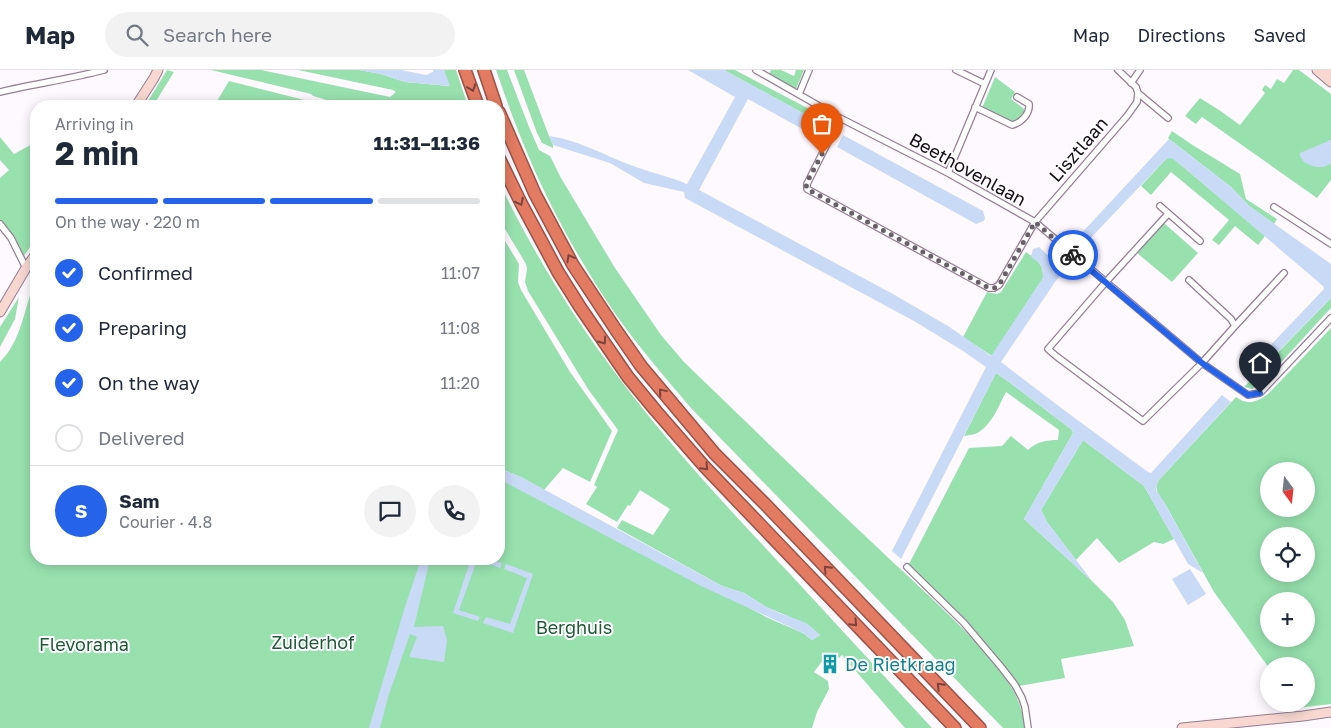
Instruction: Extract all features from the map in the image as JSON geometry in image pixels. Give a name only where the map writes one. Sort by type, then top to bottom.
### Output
[{"type":"highway","points":[[465,70],[476,100]]},
{"type":"highway","points":[[484,70],[494,100]]},
{"type":"highway","points":[[505,126],[535,194],[573,264],[641,366],[715,454],[980,728]]},
{"type":"highway","points":[[505,170],[558,272],[628,377],[710,472],[955,728]]},
{"type":"street","points":[[0,92],[104,70]]},
{"type":"street","points":[[140,100],[158,70]]},
{"type":"street","name":"Beethovenlaan","points":[[756,70],[763,72],[840,118],[948,173],[1035,222],[1202,363],[1248,395],[1260,393],[1331,318]]},
{"type":"street","points":[[799,94],[809,70]]},
{"type":"street","points":[[956,70],[984,84]]},
{"type":"street","points":[[948,173],[991,70]]},
{"type":"street","points":[[1118,70],[1138,93],[1168,118]]},
{"type":"street","points":[[1131,83],[1140,70]]},
{"type":"street","points":[[1317,70],[1331,82]]},
{"type":"street","points":[[1328,70],[1331,73]]},
{"type":"street","name":"Lisztlaan","points":[[840,118],[806,184],[807,189],[989,288],[994,288],[999,285],[1035,222],[1127,116],[1137,102],[1138,93]]},
{"type":"street","points":[[975,107],[1012,125],[1018,124],[1030,107],[1029,104],[1017,97]]},
{"type":"street","points":[[1160,206],[1200,241]]},
{"type":"street","points":[[1274,206],[1331,244]]},
{"type":"street","points":[[1168,214],[1105,282],[1048,349],[1143,421],[1202,363],[1284,273]]},
{"type":"street","points":[[0,224],[11,238],[26,268]]},
{"type":"street","points":[[0,312],[30,262]]},
{"type":"street","points":[[1189,280],[1231,319],[1235,326]]},
{"type":"street","points":[[907,567],[964,622],[1002,668],[1022,698],[1028,728]]},
{"type":"street","points":[[1182,728],[1331,712]]},
{"type":"green space","points":[[167,70],[174,72],[157,100],[149,100]]},
{"type":"green space","points":[[211,70],[261,70],[390,97],[396,92],[298,70],[359,70],[381,74],[405,82],[449,86],[444,70],[456,70],[466,100],[327,100],[311,94]]},
{"type":"green space","points":[[496,70],[507,70],[539,150],[550,156],[561,178],[615,268],[661,335],[684,362],[946,611],[977,644],[1013,690],[1023,715],[1025,728],[1003,728],[690,407],[641,348],[602,293],[578,255],[557,216],[537,176],[511,113]]},
{"type":"green space","points":[[514,70],[524,70],[553,148],[542,143],[537,133]]},
{"type":"green space","points":[[724,70],[735,70],[834,122],[830,128]]},
{"type":"green space","points":[[771,70],[781,70],[794,76],[796,70],[804,70],[796,89],[793,90],[768,76]]},
{"type":"green space","points":[[1293,70],[1299,70],[1331,94],[1331,140],[1323,144],[1327,165],[1331,163],[1331,180],[1317,198],[1202,117],[1196,124],[1185,116],[1200,98],[1240,125],[1265,93],[1262,90],[1265,85],[1271,89],[1277,79],[1284,83]]},
{"type":"green space","points":[[995,77],[1015,92],[1011,99],[1024,109],[1017,121],[1012,122],[982,108]]},
{"type":"green space","points":[[229,81],[304,100],[218,100]]},
{"type":"green space","points":[[1172,131],[1240,174],[1246,199],[1277,219],[1274,224],[1248,205],[1231,187],[1169,139]]},
{"type":"green space","points":[[0,137],[14,154],[30,145],[30,247],[24,256],[0,227],[0,178],[9,170],[0,160]]},
{"type":"green space","points":[[1170,157],[1265,236],[1258,245],[1235,226],[1219,245],[1212,240],[1229,220],[1171,172],[1151,195],[1141,186]]},
{"type":"green space","points":[[505,194],[563,298],[608,363],[651,419],[719,498],[932,728],[905,728],[842,655],[839,658],[833,653],[827,655],[814,672],[828,681],[829,689],[817,712],[812,728],[0,728],[0,362],[12,347],[30,296],[30,565],[505,565],[505,478],[768,618],[803,633],[812,640],[820,635],[807,624],[766,607],[744,593],[722,586],[617,528],[622,520],[653,535],[670,509],[640,490],[617,522],[586,504],[597,487],[594,485],[618,430],[588,389],[528,291],[525,282],[526,264],[505,229]]},
{"type":"green space","points":[[1164,223],[1198,253],[1172,282],[1137,253]]},
{"type":"green space","points":[[505,241],[519,264],[518,282],[521,290],[570,372],[612,431],[590,482],[563,468],[544,490],[505,470]]},
{"type":"green space","points":[[1026,252],[1040,264],[1043,270],[1043,278],[992,356],[963,337],[987,292],[997,294],[1001,292]]},
{"type":"green space","points":[[19,297],[15,319],[0,347],[0,327]]},
{"type":"green space","points":[[1331,298],[1331,308],[1261,384],[1252,389],[1244,387]]},
{"type":"green space","points":[[1331,328],[1331,704],[1315,706],[1315,657],[1261,657],[1214,592],[1157,490],[1158,481],[1236,397],[1248,402],[1260,399],[1268,394]]},
{"type":"green space","points":[[996,373],[1072,430],[1073,433],[1024,519],[1113,602],[1125,620],[1134,646],[1061,659],[1065,678],[1019,686],[981,638],[908,566],[969,448],[1002,446],[1011,436],[1028,450],[1042,442],[1058,440],[1059,430],[1006,392],[988,424],[977,433],[964,436]]},
{"type":"green space","points":[[1083,440],[1144,486],[1174,539],[1163,544],[1154,542],[1119,563],[1097,538],[1076,560],[1047,522],[1041,510]]},
{"type":"water","points":[[359,70],[401,70],[426,75],[433,72],[433,70],[444,70],[450,86],[405,82],[381,74]]},
{"type":"water","points":[[688,70],[724,70],[823,124],[815,136],[748,99],[699,190],[893,294],[948,326],[991,356],[1043,278],[1043,271],[1040,265],[1031,256],[1033,249],[1039,247],[1053,260],[1058,260],[1062,263],[1067,268],[1055,282],[1001,362],[1148,472],[1151,473],[1222,395],[1231,402],[1158,481],[1156,490],[1203,573],[1188,564],[1144,486],[1083,440],[1041,510],[1047,522],[1092,581],[1024,519],[1073,433],[1072,430],[996,373],[901,559],[892,551],[986,367],[914,321],[685,198],[684,192],[644,183],[610,163],[553,145],[549,136],[572,141],[625,163],[687,184],[735,97]]},
{"type":"water","points":[[843,135],[983,211],[984,221],[976,224],[837,147]]},
{"type":"water","points":[[1169,139],[1231,187],[1248,205],[1331,264],[1331,298],[1251,379],[1244,373],[1324,289],[1323,286],[1174,159],[1168,158],[1164,161],[1085,244],[1077,238]]},
{"type":"water","points":[[1331,140],[1331,163],[1328,165],[1318,167],[1311,165],[1304,162],[1300,156],[1300,153]]},
{"type":"water","points":[[505,470],[523,478],[722,586],[744,593],[766,607],[807,624],[820,635],[812,640],[803,633],[701,586],[505,482]]},
{"type":"water","points":[[506,564],[533,574],[513,633],[483,623],[486,617],[510,624],[527,578],[504,569]]},
{"type":"water","points":[[419,565],[429,565],[414,627],[443,626],[447,640],[444,662],[409,657],[417,637],[410,634],[388,697],[380,728],[369,728]]},
{"type":"water","points":[[469,565],[475,565],[459,610],[480,617],[478,621],[453,613]]},
{"type":"water","points":[[1190,569],[1206,594],[1188,605],[1172,579]]},
{"type":"way so far","points":[[822,154],[806,184],[807,189],[989,288],[999,285],[1035,222],[1073,255]]},
{"type":"place","name":"De Rietkraag","points":[[830,664]]},
{"type":"route","points":[[1073,255],[1202,363],[1248,395],[1260,393]]},
{"type":"park label","name":"Berghuis","points":[[574,627]]},
{"type":"park label","name":"Zuiderhof","points":[[313,642]]},
{"type":"park label","name":"Flevorama","points":[[84,644]]}]
